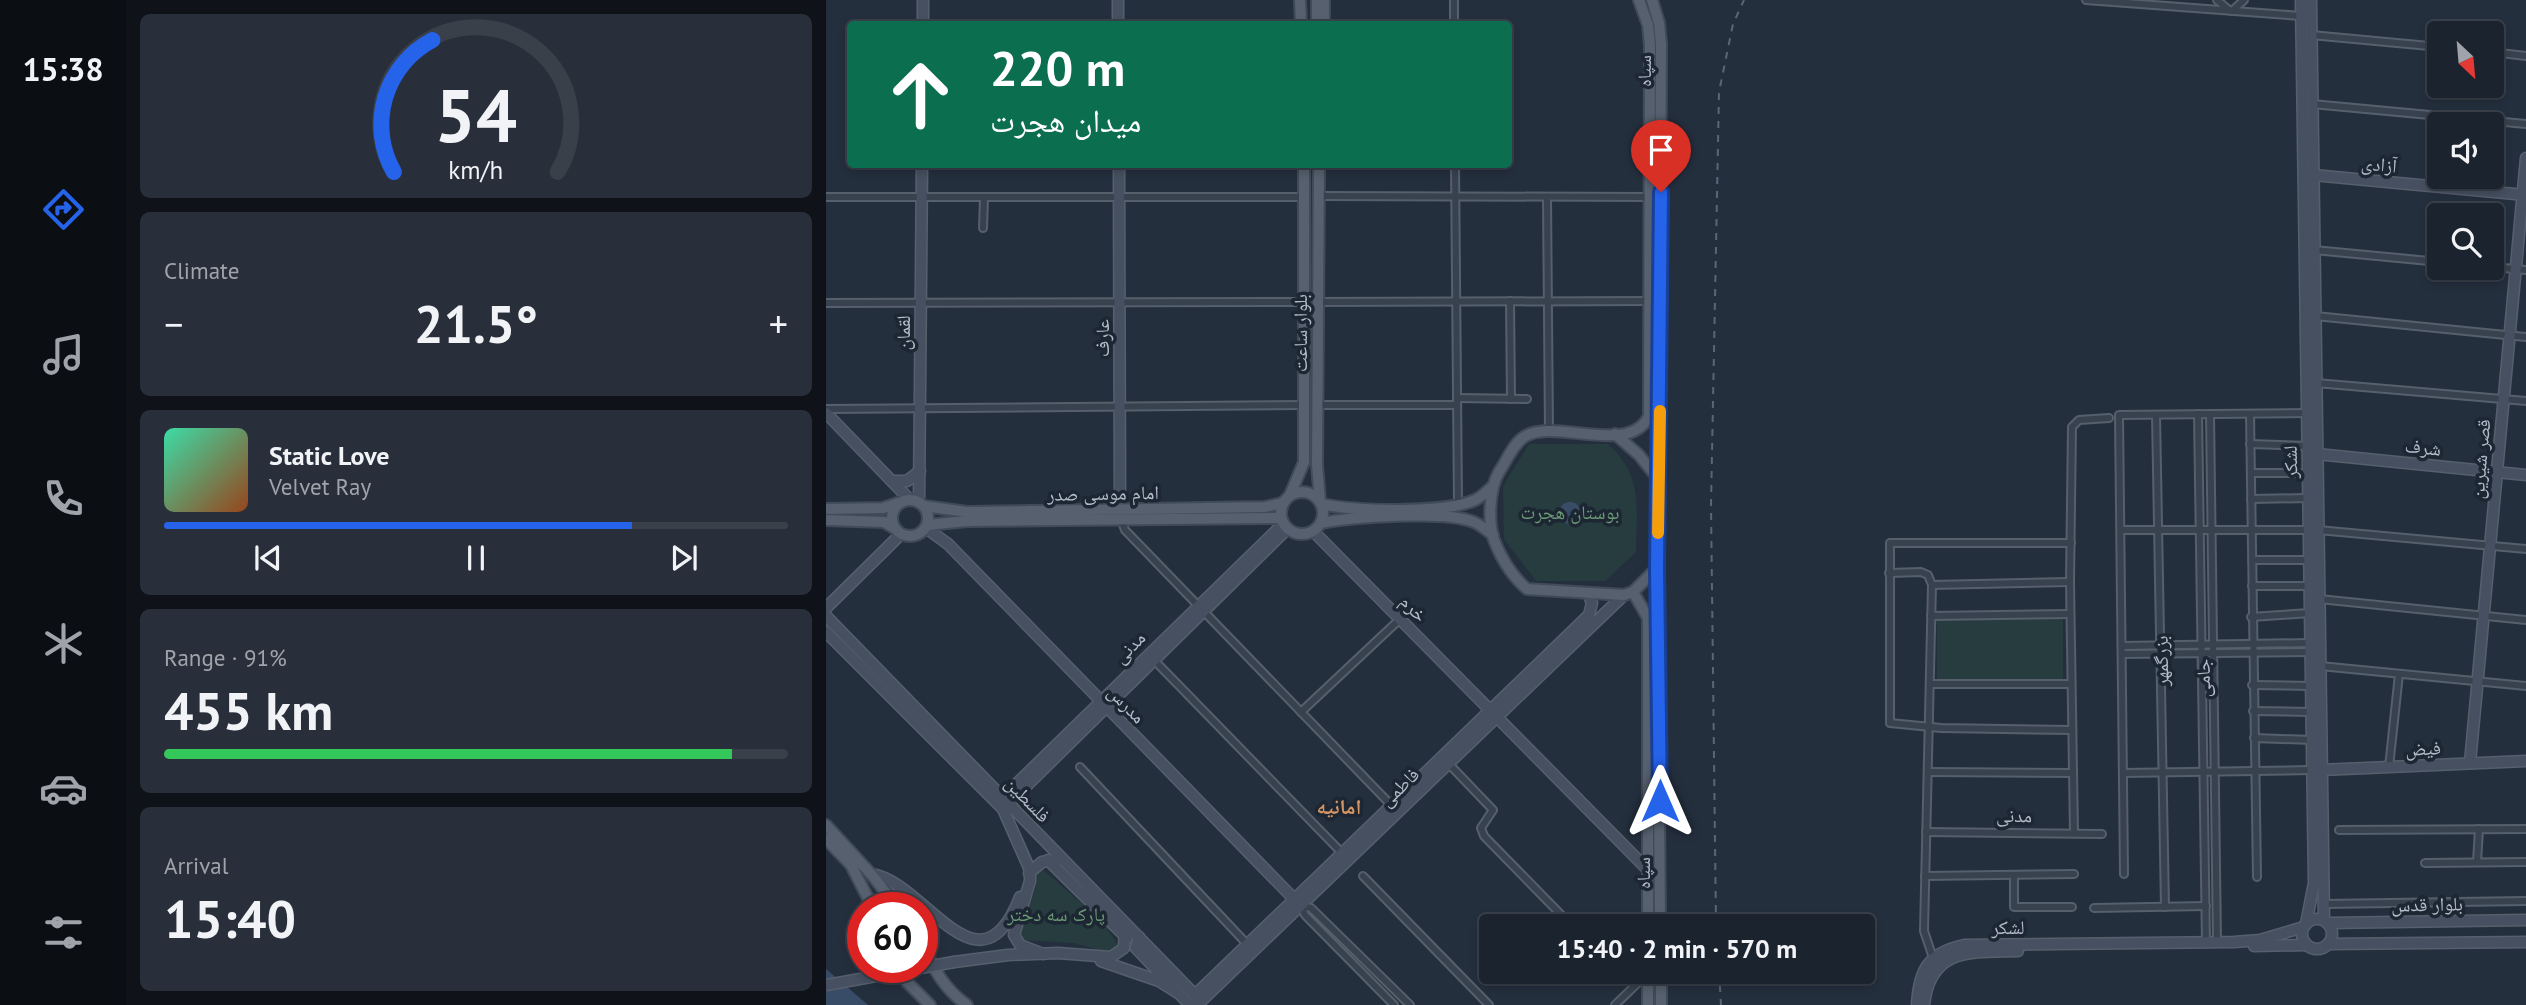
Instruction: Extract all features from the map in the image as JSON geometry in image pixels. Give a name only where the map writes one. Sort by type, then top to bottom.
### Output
[{"type":"main road","points":[[1300,0],[1303,21]]},
{"type":"main road","points":[[1303,21],[1306,0]]},
{"type":"main road","points":[[1317,0],[1317,21]]},
{"type":"main road","points":[[1324,0],[1324,21]]},
{"type":"main road","name":"سپاه","points":[[1615,434],[1637,430],[1649,416],[1656,300],[1650,197],[1650,45],[1648,25],[1639,0]]},
{"type":"main road","name":"سپاه","points":[[1652,0],[1661,44],[1656,300],[1658,480]]},
{"type":"main road","name":"بلوار ساعت","points":[[1286,499],[1304,462],[1304,168]]},
{"type":"main road","name":"بلوار ساعت","points":[[1319,168],[1317,405],[1320,503]]},
{"type":"main road","points":[[1493,486],[1493,535],[1509,567],[1527,589],[1629,593],[1657,568],[1658,480],[1639,455],[1615,434],[1533,433],[1519,441],[1493,486],[1476,500],[1458,505],[1345,509],[1320,503],[1303,491],[1286,499],[1283,524],[1300,535],[1344,518],[1447,517],[1474,522],[1493,535]]},
{"type":"main road","name":"امام موسی صدر","points":[[927,526],[968,521],[1120,516],[1265,507],[1286,499]]},
{"type":"main road","points":[[826,520],[876,521],[897,531],[912,537],[927,526],[928,517],[914,503],[892,517],[897,531]]},
{"type":"main road","name":"امام موسی صدر","points":[[826,509],[883,508],[914,503],[967,512],[1283,524]]},
{"type":"main road","points":[[1317,527],[1320,503]]},
{"type":"main road","name":"سپاه","points":[[1657,568],[1660,914]]},
{"type":"main road","name":"سپاه","points":[[1629,593],[1648,618],[1648,914]]},
{"type":"main road","points":[[826,825],[886,892]]},
{"type":"main road","points":[[826,839],[851,865],[865,892]]},
{"type":"main road","points":[[938,976],[951,994],[967,1005]]},
{"type":"main road","points":[[908,983],[930,1005]]},
{"type":"main road","points":[[1648,984],[1648,1005]]},
{"type":"main road","points":[[1661,984],[1661,1005]]},
{"type":"street","points":[[923,0],[923,21]]},
{"type":"street","points":[[1118,0],[1118,21]]},
{"type":"street","points":[[1454,0],[1454,21]]},
{"type":"street","points":[[2086,0],[2301,16]]},
{"type":"street","points":[[2179,7],[2185,0]]},
{"type":"street","points":[[2217,0],[2231,11]]},
{"type":"street","points":[[2231,11],[2244,0]]},
{"type":"street","name":"لشکر","points":[[2301,0],[2314,250],[2317,454],[2309,561],[2311,712],[2326,921]]},
{"type":"street","name":"لشکر","points":[[1933,958],[1964,945],[2217,943],[2260,940],[2305,925],[2314,883],[2320,666],[2319,599],[2308,498],[2311,0]]},
{"type":"street","points":[[2311,35],[2427,46]]},
{"type":"street","points":[[2504,53],[2526,56]]},
{"type":"street","points":[[2312,104],[2526,124]]},
{"type":"street","name":"قصر شیرین","points":[[2470,763],[2503,399],[2521,270],[2526,158]]},
{"type":"street","name":"لقمان","points":[[914,503],[920,471],[922,168]]},
{"type":"street","name":"عارف","points":[[1119,168],[1120,516]]},
{"type":"street","points":[[1455,168],[1458,505]]},
{"type":"street","name":"آزادی","points":[[2308,175],[2524,195]]},
{"type":"street","points":[[1319,196],[1650,197]]},
{"type":"street","points":[[826,197],[1304,197]]},
{"type":"street","points":[[1547,197],[1549,433]]},
{"type":"street","points":[[983,228],[984,198]]},
{"type":"street","points":[[2314,250],[2427,261]]},
{"type":"street","points":[[1318,302],[1656,300]]},
{"type":"street","points":[[1510,301],[1511,399]]},
{"type":"street","points":[[826,303],[1304,302]]},
{"type":"street","points":[[2315,316],[2526,337]]},
{"type":"street","points":[[2316,383],[2526,401]]},
{"type":"street","points":[[1317,405],[1527,399]]},
{"type":"street","points":[[826,411],[1304,405]]},
{"type":"street","points":[[826,411],[914,503]]},
{"type":"street","points":[[2124,874],[2119,415],[2307,413]]},
{"type":"street","name":"جامی","points":[[2198,414],[2206,943]]},
{"type":"street","points":[[2210,414],[2217,943]]},
{"type":"street","points":[[2250,414],[2251,648],[2257,877]]},
{"type":"street","name":"بزرگمهر","points":[[2156,415],[2165,907]]},
{"type":"street","points":[[2074,833],[2070,614],[2072,427],[2079,419],[2109,418]]},
{"type":"street","points":[[2250,444],[2308,446]]},
{"type":"street","name":"شرف","points":[[2317,454],[2526,475]]},
{"type":"street","points":[[892,481],[907,481],[920,471]]},
{"type":"street","points":[[2251,473],[2308,473]]},
{"type":"street","points":[[2251,499],[2308,498]]},
{"type":"street","points":[[1120,516],[1125,530],[1395,809]]},
{"type":"street","name":"مدنی","points":[[1003,803],[1283,524]]},
{"type":"street","name":"مدرس","points":[[927,526],[948,544],[1394,1005]]},
{"type":"street","name":"خرم","points":[[1317,527],[1400,619],[1648,870]]},
{"type":"street","points":[[2121,530],[2313,530],[2526,549]]},
{"type":"street","points":[[826,608],[897,531]]},
{"type":"street","points":[[2071,542],[1890,544],[1889,573],[1890,723],[1929,724],[1941,728],[2072,730]]},
{"type":"street","points":[[2252,560],[2309,561]]},
{"type":"street","points":[[1889,573],[1921,572],[1928,575],[1932,585],[1924,931],[1933,958],[1922,972],[1917,1005]]},
{"type":"street","points":[[1932,585],[2070,582]]},
{"type":"street","points":[[2252,586],[2309,586]]},
{"type":"street","name":"فاطمی","points":[[1494,714],[1589,615],[1592,603],[1588,593]]},
{"type":"street","name":"فاطمی","points":[[1197,1002],[1494,714],[1629,593]]},
{"type":"street","points":[[2319,599],[2526,620]]},
{"type":"street","name":"مدنی","points":[[1103,704],[1154,660],[1200,608]]},
{"type":"street","points":[[2252,617],[2310,613]]},
{"type":"street","points":[[1931,616],[2070,614]]},
{"type":"street","name":"فلسطین","points":[[826,616],[1003,803]]},
{"type":"street","points":[[1301,712],[1400,619]]},
{"type":"street","name":"فلسطین","points":[[826,632],[1124,922],[1178,993],[1197,1002]]},
{"type":"street","points":[[2122,650],[2161,645],[2310,647]]},
{"type":"street","points":[[2122,650],[2161,654],[2214,653],[2251,648]]},
{"type":"street","points":[[1154,660],[1342,853]]},
{"type":"street","points":[[2320,666],[2526,685]]},
{"type":"street","points":[[2389,767],[2399,674]]},
{"type":"street","points":[[1930,684],[2071,684]]},
{"type":"street","points":[[2252,685],[2311,686]]},
{"type":"street","points":[[2253,711],[2311,712]]},
{"type":"street","points":[[2254,738],[2312,740]]},
{"type":"street","points":[[1446,760],[1493,810],[1481,828],[1484,836],[1560,914]]},
{"type":"street","name":"فیض","points":[[2317,770],[2526,761]]},
{"type":"street","points":[[1080,767],[1247,944]]},
{"type":"street","points":[[2123,773],[2317,770]]},
{"type":"street","points":[[1928,772],[2073,773]]},
{"type":"street","points":[[1003,803],[1030,870],[1030,881],[1014,935],[1020,945],[1042,954]]},
{"type":"street","name":"فاطمی","points":[[1197,1002],[1247,944],[1298,903],[1342,853],[1395,809]]},
{"type":"street","points":[[2477,862],[2479,829]]},
{"type":"street","points":[[2339,830],[2526,829]]},
{"type":"street","name":"مدنی","points":[[1926,832],[2102,834]]},
{"type":"street","points":[[872,874],[892,881],[964,937],[982,939],[996,935],[1009,924],[1030,870],[1048,860],[1061,859]]},
{"type":"street","points":[[1048,860],[1127,938]]},
{"type":"street","points":[[2425,863],[2526,862]]},
{"type":"street","points":[[1925,876],[2074,874]]},
{"type":"street","points":[[2014,875],[2014,907],[2072,907]]},
{"type":"street","points":[[1363,876],[1489,1005]]},
{"type":"street","points":[[2310,904],[2315,909],[2324,905],[2526,901]]},
{"type":"street","name":"مدرس","points":[[1298,903],[1311,908],[1410,1005]]},
{"type":"street","points":[[2094,908],[2206,906]]},
{"type":"street","points":[[2315,919],[2326,921],[2332,936],[2328,944],[2320,949],[2307,945],[2302,937],[2305,925],[2315,919]]},
{"type":"street","name":"بلوار قدس","points":[[2326,921],[2526,920]]},
{"type":"street","points":[[826,985],[954,962],[1042,954],[1117,955],[1124,948],[1127,938],[1124,922]]},
{"type":"street","name":"فلسطین","points":[[1137,942],[1197,1002]]},
{"type":"street","name":"بلوار قدس","points":[[2328,944],[2526,942]]},
{"type":"street","name":"لشکر","points":[[1924,1005],[1926,989],[1937,968],[1952,957],[1976,952],[2307,945]]},
{"type":"street","points":[[1087,956],[1159,982],[1178,993]]},
{"type":"street","points":[[1615,1005],[1636,984]]},
{"type":"green space","name":"بوستان هجرت","points":[[1529,444],[1608,444],[1628,468],[1637,507],[1636,552],[1605,581],[1536,581],[1504,539],[1503,486]]},
{"type":"green space","points":[[1937,619],[2063,619],[2063,679],[1937,680]]},
{"type":"green space","name":"پارک سه دختر","points":[[1042,869],[1102,921],[1119,947],[1106,952],[1074,943],[1023,940],[1017,935],[1035,890],[1037,873]]},
{"type":"water","points":[[1570,502],[1578,505],[1581,513],[1578,521],[1570,524],[1562,521],[1559,513],[1562,505]]},
{"type":"water","points":[[826,969],[868,1005],[826,1005]]},
{"type":"railway","points":[[1716,914],[1711,505],[1719,92],[1733,24],[1744,0]]},
{"type":"railway","points":[[1720,984],[1721,1005]]},
{"type":"slow traffic","points":[[1658,533],[1660,411]]},
{"type":"district","name":"امانیه","points":[[1339,806]]},
{"type":"route","points":[[1660,801],[1660,633],[1657,568],[1661,192]]}]
